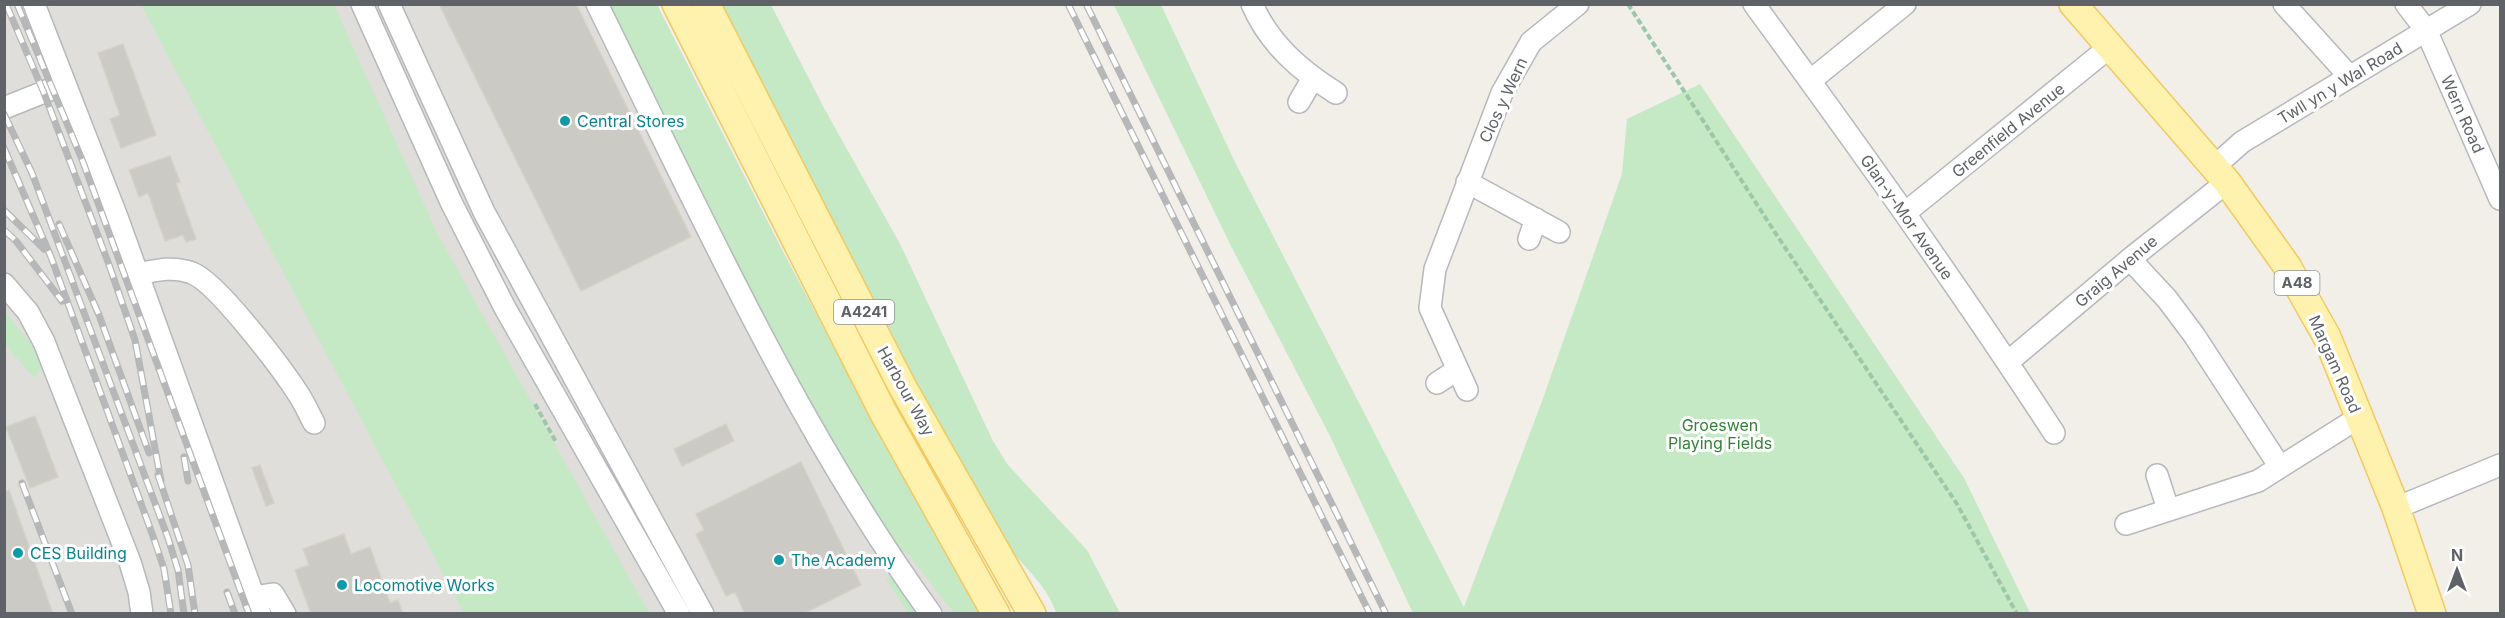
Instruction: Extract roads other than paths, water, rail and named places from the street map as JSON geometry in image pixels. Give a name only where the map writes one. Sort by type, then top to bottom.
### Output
[{"type":"main road","name":"Harbour Way","points":[[676,4],[883,412],[996,614]]},
{"type":"main road","name":"Harbour Way","points":[[706,4],[902,386],[1032,614]]},
{"type":"main road","name":"Margam Road","points":[[2073,4],[2220,175],[2287,266],[2321,327],[2396,508],[2432,614]]},
{"type":"street","points":[[34,4],[138,274],[257,605],[273,594],[285,614]]},
{"type":"street","points":[[362,4],[451,202],[505,308],[679,614]]},
{"type":"street","points":[[389,4],[484,212],[703,614]]},
{"type":"street","points":[[597,4],[784,380],[883,545],[931,614]]},
{"type":"street","points":[[1252,4],[1259,20],[1277,47],[1313,78],[1336,93]]},
{"type":"street","name":"Clos y Wern","points":[[1467,390],[1430,308],[1435,269],[1502,93],[1531,42],[1578,4]]},
{"type":"street","name":"Glan-y-Mor Avenue","points":[[1754,4],[1905,213],[2008,362],[2054,434]]},
{"type":"street","points":[[1810,81],[1905,4]]},
{"type":"street","points":[[2284,4],[2350,77]]},
{"type":"street","name":"Wern Road","points":[[2406,4],[2426,30],[2500,199]]},
{"type":"street","name":"Twll yn y Wal Road","points":[[2220,175],[2242,142],[2470,4]]},
{"type":"street","name":"Greenfield Avenue","points":[[1905,213],[2111,46]]},
{"type":"street","points":[[1299,102],[1313,78]]},
{"type":"street","points":[[4,108],[64,84]]},
{"type":"street","name":"Graig Avenue","points":[[2008,362],[2130,259],[2220,175]]},
{"type":"street","points":[[1467,182],[1559,232]]},
{"type":"street","points":[[1529,239],[1536,219]]},
{"type":"street","points":[[2130,259],[2167,299],[2194,335],[2280,467]]},
{"type":"street","points":[[138,274],[163,269],[179,269],[194,273],[209,284],[289,379],[314,423]]},
{"type":"street","points":[[4,284],[28,312],[48,351],[130,562],[139,592],[142,614]]},
{"type":"street","points":[[1437,383],[1457,370]]},
{"type":"street","points":[[2126,524],[2258,481],[2358,418]]},
{"type":"street","points":[[2396,508],[2500,465]]},
{"type":"street","points":[[2157,475],[2168,509]]},
{"type":"railway","points":[[6,4],[44,93],[135,340],[161,481]]},
{"type":"railway","points":[[17,4],[83,162],[249,614]]},
{"type":"railway","points":[[1068,4],[1370,614]]},
{"type":"railway","points":[[1086,4],[1386,614]]},
{"type":"railway","points":[[4,114],[32,173],[168,538],[178,570],[184,614]]},
{"type":"railway","points":[[4,148],[51,257],[154,539],[164,569],[171,614]]},
{"type":"railway","points":[[4,210],[44,249]]},
{"type":"railway","points":[[59,224],[99,315],[149,453]]},
{"type":"railway","points":[[4,230],[16,241],[62,301]]},
{"type":"railway","points":[[184,457],[188,481]]},
{"type":"railway","points":[[158,475],[188,565],[195,614]]},
{"type":"railway","points":[[22,483],[72,614]]},
{"type":"railway","points":[[227,592],[235,614]]},
{"type":"place","name":"Central Stores","points":[[565,121]]},
{"type":"place","name":"CES Building","points":[[18,553]]},
{"type":"place","name":"The Academy","points":[[779,560]]},
{"type":"place","name":"Locomotive Works","points":[[342,585]]},
{"type":"park label","name":"Groeswen Playing Fields","points":[[1720,434]]}]
